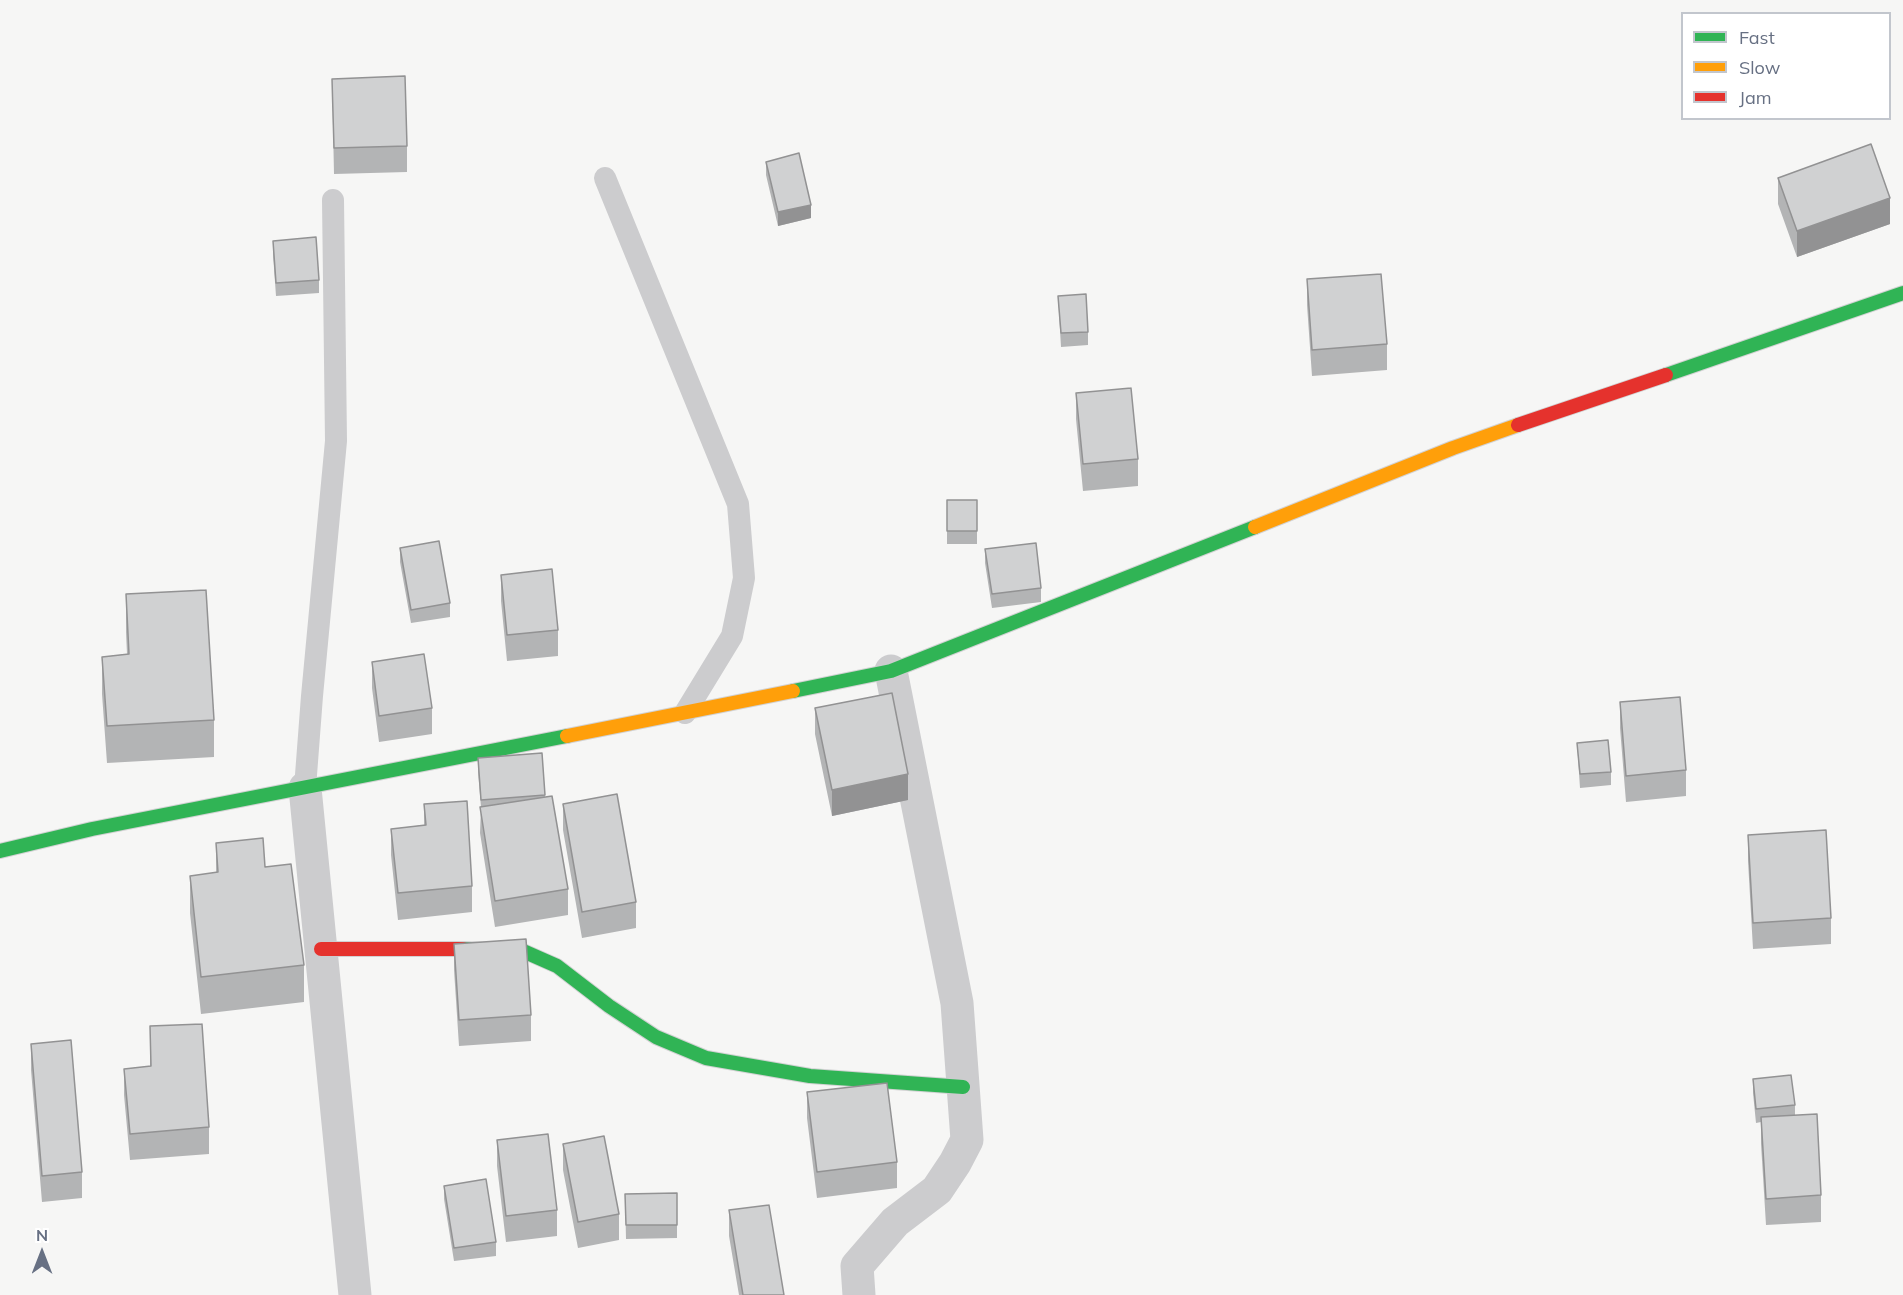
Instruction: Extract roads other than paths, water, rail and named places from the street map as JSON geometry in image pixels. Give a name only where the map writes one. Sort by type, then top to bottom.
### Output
[{"type":"street","points":[[0,851],[92,829],[891,671],[1452,448],[1903,293]]},
{"type":"street","points":[[859,1295],[857,1266],[895,1222],[937,1190],[956,1163],[967,1140],[957,1003],[891,671]]},
{"type":"street","points":[[305,788],[355,1295]]},
{"type":"street","points":[[321,949],[523,951],[557,966],[609,1006],[656,1037],[706,1058],[810,1076],[963,1087]]},
{"type":"lane","points":[[605,178],[738,504],[744,578],[732,636],[685,713]]},
{"type":"lane","points":[[305,788],[336,441],[333,200]]}]
